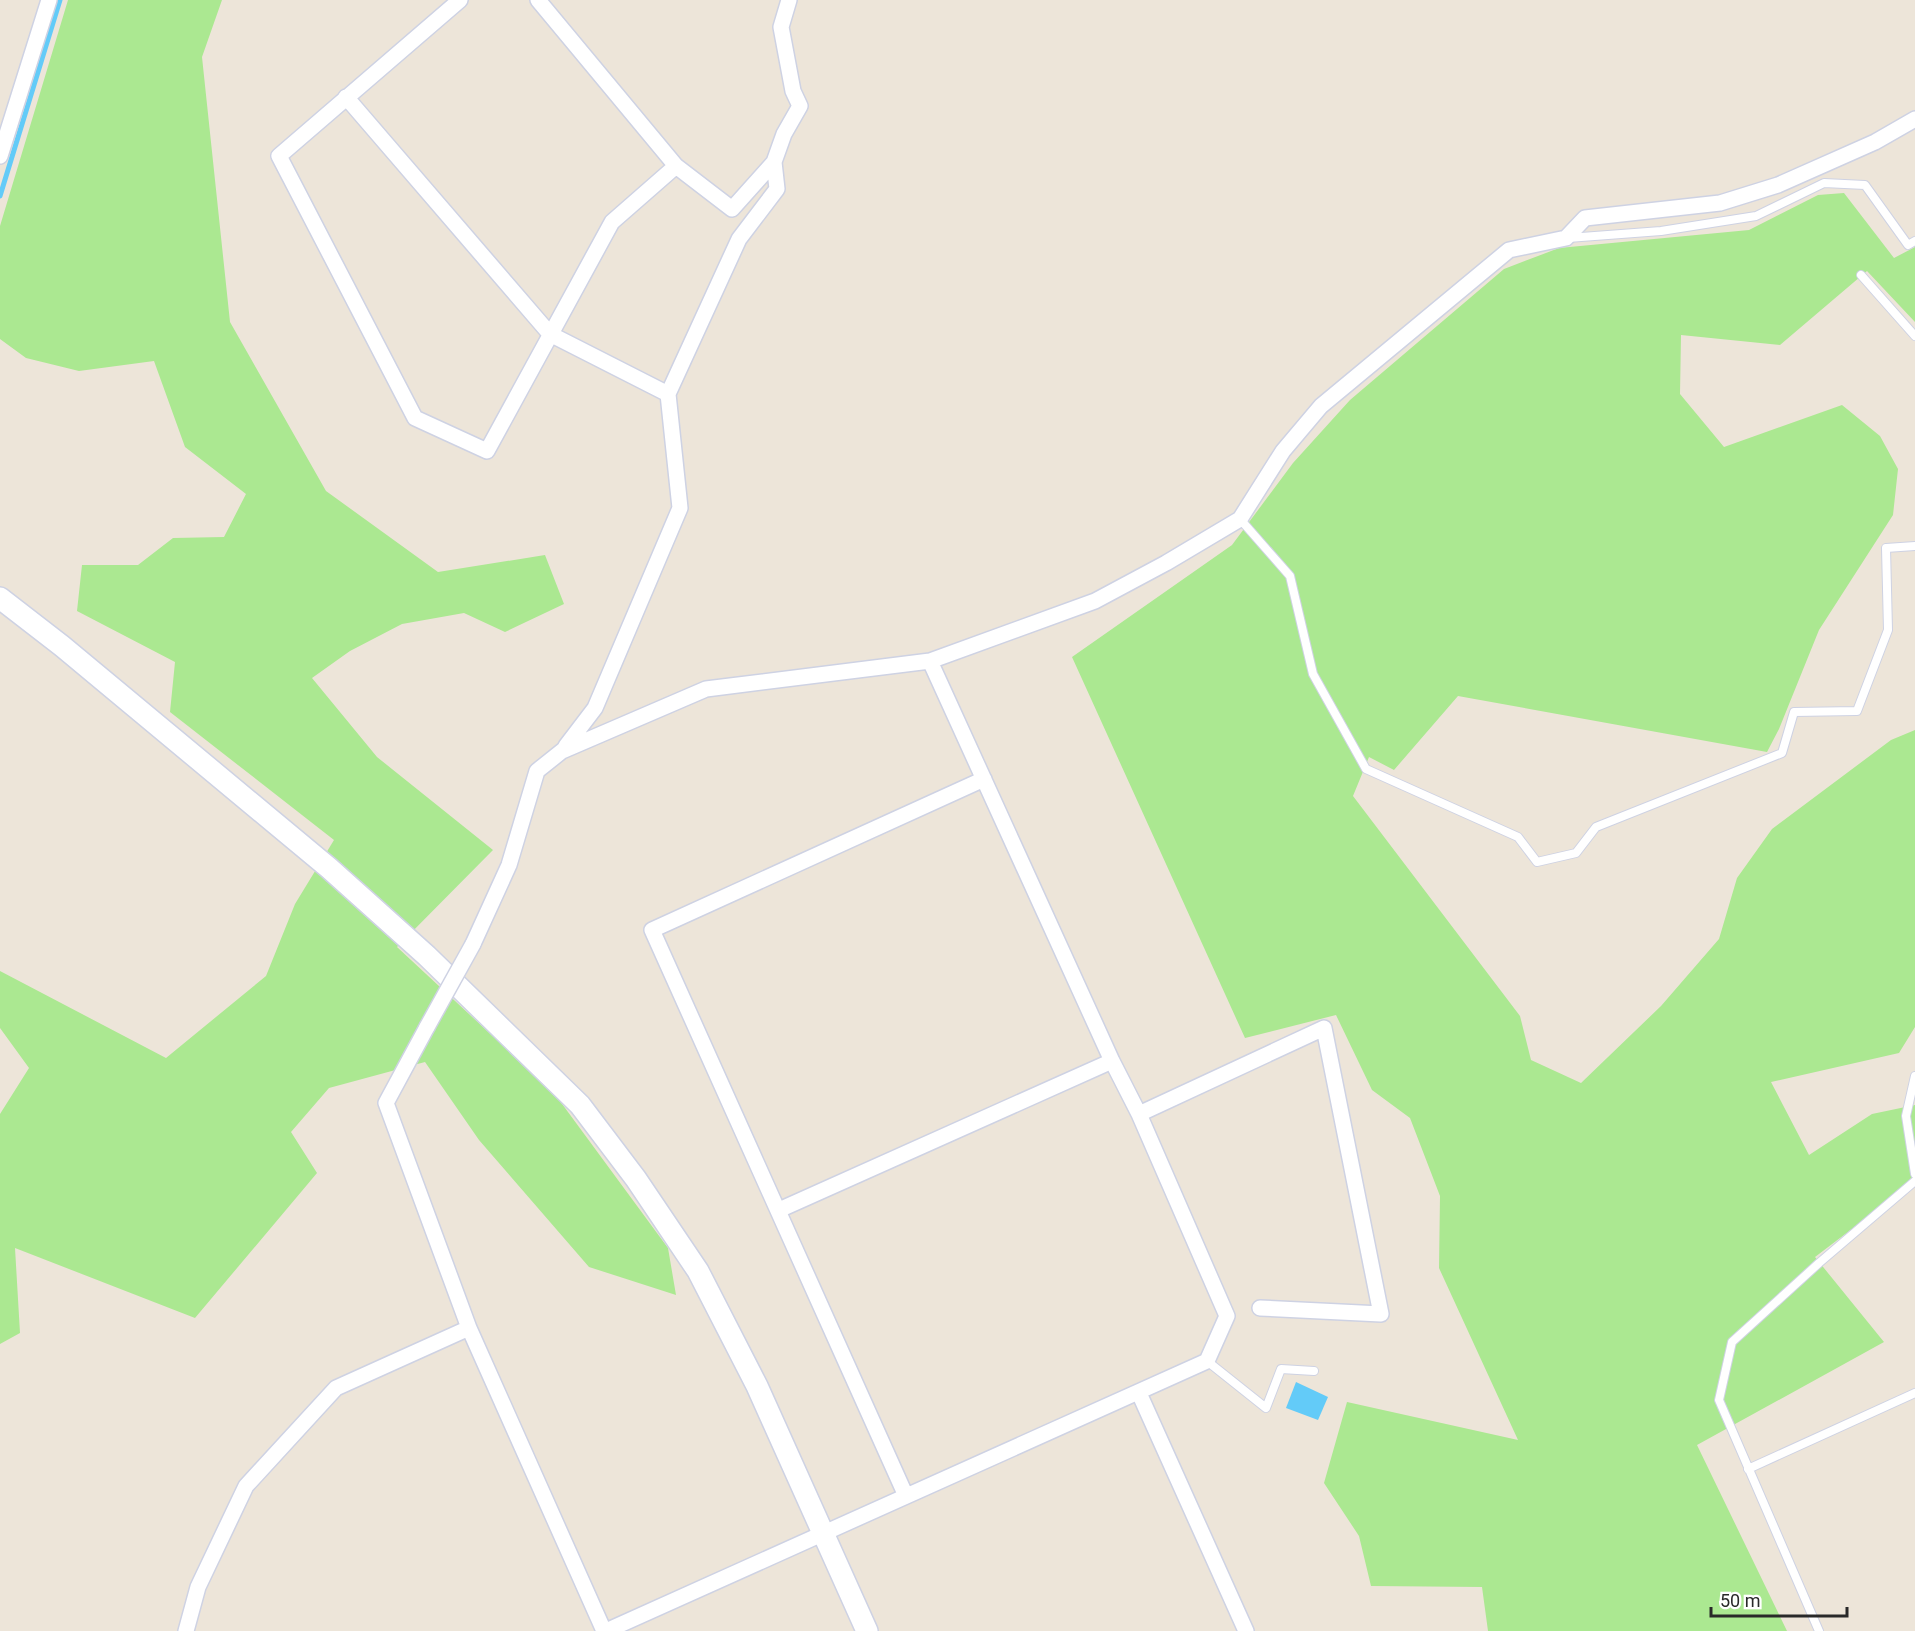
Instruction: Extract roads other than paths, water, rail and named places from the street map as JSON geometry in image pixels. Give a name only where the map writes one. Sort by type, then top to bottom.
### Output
[{"type":"street","points":[[0,156],[49,0]]},
{"type":"street","points":[[460,0],[279,156],[415,418],[487,451],[612,222],[676,166]]},
{"type":"street","points":[[538,0],[676,166],[732,209],[774,162],[784,134],[800,106],[793,91],[781,27],[789,0]]},
{"type":"street","points":[[346,97],[550,334],[668,394]]},
{"type":"street","points":[[562,751],[706,689],[930,662],[1095,601],[1166,563],[1240,519],[1283,451],[1321,406],[1509,250],[1566,238],[1585,218],[1720,203],[1778,185],[1865,147],[1915,119]]},
{"type":"street","points":[[774,162],[777,189],[738,239],[668,394],[680,508],[595,708],[562,751],[537,771],[509,865],[473,944],[387,1103],[469,1328],[605,1631],[1207,1361],[1227,1316],[1139,1114],[1112,1061],[930,662]]},
{"type":"street","points":[[0,598],[62,646],[328,868],[427,956],[580,1104],[636,1179],[698,1271],[758,1386],[867,1631]]},
{"type":"street","points":[[906,1496],[652,930],[984,779]]},
{"type":"street","points":[[1139,1114],[1324,1028],[1381,1314],[1260,1308]]},
{"type":"street","points":[[779,1210],[1112,1061]]},
{"type":"street","points":[[186,1631],[198,1587],[246,1486],[336,1388],[469,1328]]},
{"type":"street","points":[[1139,1393],[1246,1631]]},
{"type":"lane","points":[[1566,238],[1661,231],[1756,216],[1824,183],[1865,185],[1908,245],[1915,241]]},
{"type":"lane","points":[[1861,275],[1915,336]]},
{"type":"lane","points":[[1240,519],[1290,576],[1313,674],[1366,769],[1518,837],[1537,862],[1576,852],[1596,827],[1782,753],[1794,712],[1857,711],[1888,630],[1886,548],[1915,546]]},
{"type":"lane","points":[[1915,1076],[1906,1116],[1915,1174]]},
{"type":"lane","points":[[1819,1631],[1719,1400],[1732,1342],[1819,1263],[1915,1181]]},
{"type":"lane","points":[[1207,1361],[1266,1408],[1281,1368],[1314,1371]]},
{"type":"lane","points":[[1748,1469],[1915,1393]]},
{"type":"water","points":[[1296,1382],[1328,1397],[1318,1420],[1286,1408]]},
{"type":"waterway","points":[[0,196],[60,0]]}]
